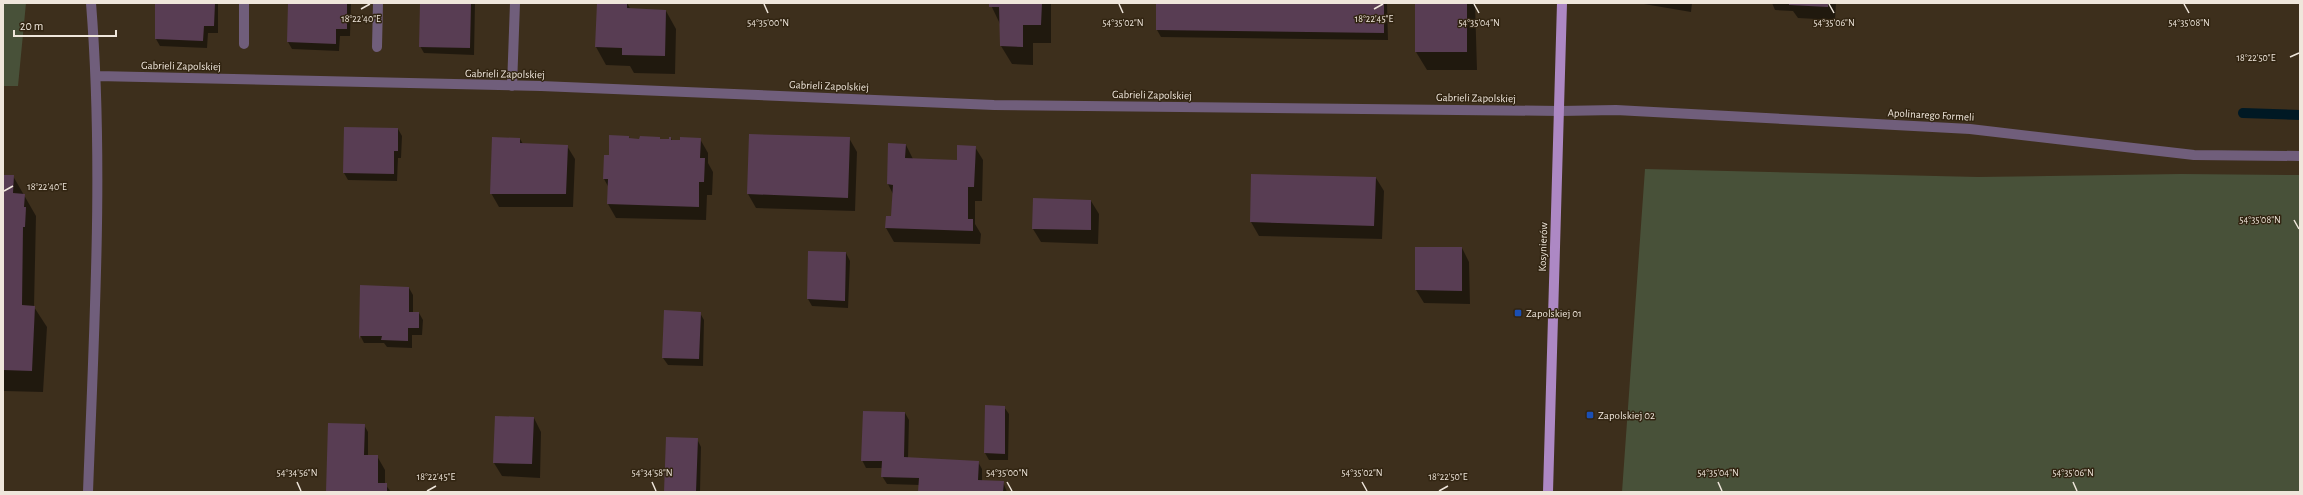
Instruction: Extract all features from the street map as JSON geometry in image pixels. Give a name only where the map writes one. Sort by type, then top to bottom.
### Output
[{"type":"main road","name":"Kosynierów","points":[[1548,492],[1562,3]]},
{"type":"street","points":[[88,492],[97,239],[97,76],[91,3]]},
{"type":"street","points":[[244,3],[244,44]]},
{"type":"street","points":[[377,48],[378,3]]},
{"type":"street","points":[[512,86],[515,3]]},
{"type":"street","name":"Gabrieli Zapolskiej","points":[[97,76],[512,86],[994,105],[1560,111]]},
{"type":"street","name":"Apolinarego Formeli","points":[[1560,111],[1616,110],[1962,129],[2194,156],[2300,156]]},
{"type":"green space","points":[[3,3],[26,3],[18,86],[3,86]]},
{"type":"green space","points":[[1645,169],[1978,177],[2181,174],[2300,175],[2300,492],[1622,492]]},
{"type":"building","points":[[155,3],[215,3],[214,26],[204,26],[203,41],[155,39]]},
{"type":"building","points":[[288,3],[347,3],[347,29],[336,29],[336,44],[287,42]]},
{"type":"building","points":[[420,3],[471,3],[470,48],[419,47]]},
{"type":"building","points":[[597,3],[627,3],[627,8],[666,10],[665,56],[622,55],[622,48],[595,47]]},
{"type":"building","points":[[989,3],[1042,3],[1041,25],[1023,25],[1023,47],[1000,46],[999,7],[989,7]]},
{"type":"building","points":[[1156,3],[1384,3],[1384,33],[1156,30]]},
{"type":"building","points":[[1415,3],[1467,3],[1467,52],[1415,52]]},
{"type":"building","points":[[1789,3],[1828,3],[1828,7],[1789,5]]},
{"type":"building","points":[[344,127],[398,128],[398,151],[394,151],[394,174],[343,173]]},
{"type":"building","points":[[749,134],[850,137],[848,198],[747,194]]},
{"type":"building","points":[[609,135],[629,136],[629,138],[639,139],[640,136],[660,137],[660,139],[669,139],[669,137],[671,137],[671,140],[680,140],[680,137],[701,138],[700,158],[705,158],[704,182],[699,182],[699,207],[607,204],[608,179],[603,179],[604,155],[609,155]]},
{"type":"building","points":[[492,137],[520,138],[520,143],[568,145],[566,194],[490,194]]},
{"type":"building","points":[[888,143],[906,144],[905,158],[957,160],[957,145],[976,146],[974,187],[968,187],[968,219],[973,219],[973,231],[885,228],[886,216],[891,216],[893,185],[887,184]]},
{"type":"building","points":[[1251,174],[1376,177],[1374,226],[1250,222]]},
{"type":"building","points":[[3,175],[14,175],[13,193],[25,194],[24,207],[26,207],[25,227],[23,227],[22,305],[35,306],[32,371],[3,370]]},
{"type":"building","points":[[1033,198],[1091,200],[1091,230],[1032,229]]},
{"type":"building","points":[[1415,247],[1462,247],[1462,291],[1415,290]]},
{"type":"building","points":[[808,251],[846,252],[845,301],[807,299]]},
{"type":"building","points":[[360,285],[409,287],[409,312],[419,312],[419,328],[408,328],[408,341],[381,340],[382,336],[360,336],[359,340]]},
{"type":"building","points":[[664,310],[701,312],[699,359],[662,358]]},
{"type":"building","points":[[985,405],[1005,406],[1005,454],[984,453]]},
{"type":"building","points":[[863,411],[905,412],[904,457],[979,461],[978,480],[1004,481],[1003,492],[918,492],[919,478],[881,477],[882,461],[861,461]]},
{"type":"building","points":[[495,416],[534,417],[532,464],[493,463]]},
{"type":"building","points":[[328,423],[365,424],[364,455],[378,455],[378,483],[387,483],[387,492],[326,492]]},
{"type":"building","points":[[666,437],[698,438],[696,492],[664,492]]},
{"type":"waterway","points":[[2243,113],[2300,115]]},
{"type":"place","name":"Zapolskiej 01","points":[[1518,313]]},
{"type":"place","name":"Zapolskiej 02","points":[[1590,415]]}]
